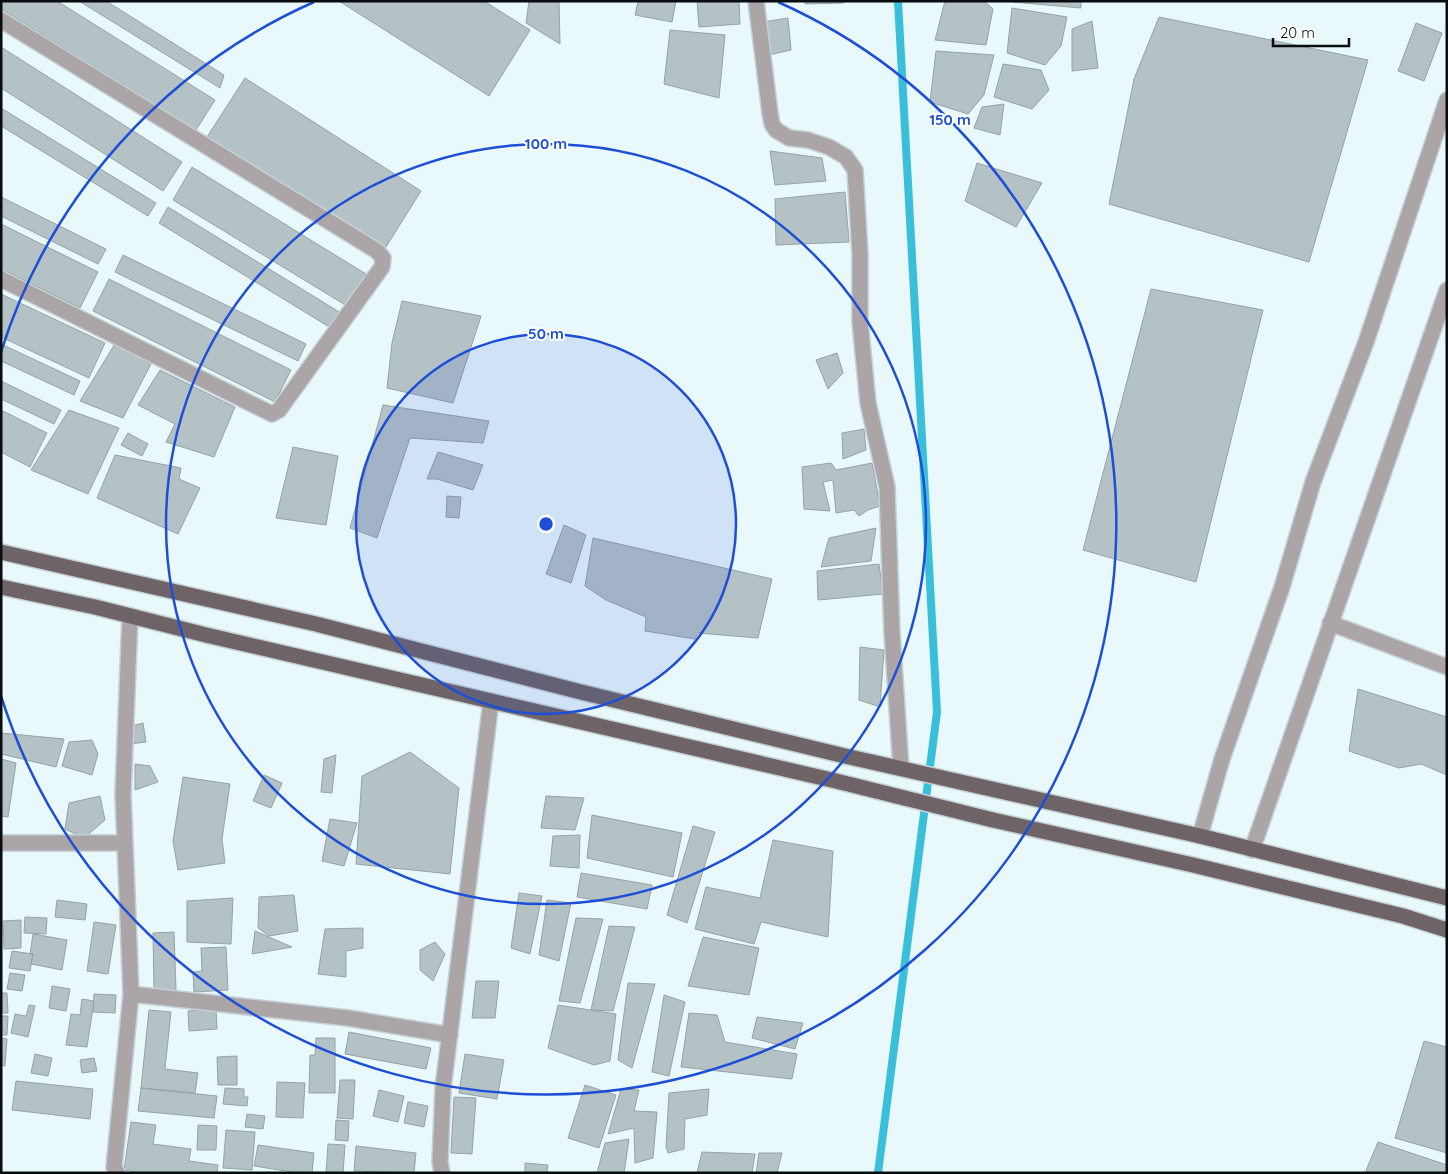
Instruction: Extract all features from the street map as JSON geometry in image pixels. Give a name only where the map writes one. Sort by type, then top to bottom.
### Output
[{"type":"main road","points":[[1,552],[316,624],[581,692],[900,768],[1200,836],[1447,898]]},
{"type":"main road","points":[[1,587],[1193,865],[1403,916],[1447,930]]},
{"type":"street","points":[[756,1],[770,113],[776,130],[789,138],[808,140],[828,147],[846,157],[855,170],[860,254],[860,322],[868,403],[887,487],[892,633],[900,768]]},
{"type":"street","points":[[1,20],[377,251],[383,258],[382,267],[279,410],[272,414],[1,279]]},
{"type":"street","points":[[1200,836],[1222,759],[1282,588],[1313,482],[1366,342],[1447,100]]},
{"type":"street","points":[[1252,850],[1447,290]]},
{"type":"street","points":[[117,1173],[114,1167],[131,994],[123,794],[130,616]]},
{"type":"street","points":[[1330,623],[1447,667]]},
{"type":"street","points":[[442,1173],[440,1162],[444,1088],[491,701]]},
{"type":"street","points":[[1,844],[125,842]]},
{"type":"street","points":[[131,994],[348,1018],[450,1035]]},
{"type":"building","points":[[2,1],[57,1],[215,100],[196,130],[1,9]]},
{"type":"building","points":[[79,1],[106,1],[224,75],[220,88]]},
{"type":"building","points":[[339,1],[484,1],[530,30],[489,96]]},
{"type":"building","points":[[529,1],[559,1],[560,44],[526,23]]},
{"type":"building","points":[[638,1],[676,1],[672,22],[635,15]]},
{"type":"building","points":[[697,1],[739,1],[740,24],[699,27]]},
{"type":"building","points":[[805,1],[844,1],[844,3],[805,4]]},
{"type":"building","points":[[945,1],[984,1],[993,9],[986,45],[935,40]]},
{"type":"building","points":[[1081,1],[1081,8],[1012,2]]},
{"type":"building","points":[[1012,8],[1067,17],[1061,46],[1045,65],[1007,53]]},
{"type":"building","points":[[1159,17],[1368,60],[1309,262],[1109,204],[1134,79]]},
{"type":"building","points":[[788,18],[791,50],[769,55],[763,22]]},
{"type":"building","points":[[1092,21],[1098,68],[1072,71],[1072,29]]},
{"type":"building","points":[[1416,23],[1442,33],[1424,81],[1398,71]]},
{"type":"building","points":[[670,30],[725,35],[719,98],[664,84]]},
{"type":"building","points":[[1,47],[182,162],[163,191],[1,88]]},
{"type":"building","points":[[936,51],[994,55],[984,95],[968,114],[930,102]]},
{"type":"building","points":[[1003,64],[1041,70],[1049,90],[1032,109],[994,97]]},
{"type":"building","points":[[245,78],[421,191],[384,250],[207,137]]},
{"type":"building","points":[[1004,104],[1000,135],[974,128],[982,107]]},
{"type":"building","points":[[1,108],[156,203],[148,216],[1,126]]},
{"type":"building","points":[[770,151],[822,158],[826,181],[775,185]]},
{"type":"building","points":[[977,163],[1042,183],[1016,227],[965,201]]},
{"type":"building","points":[[192,167],[366,274],[347,306],[173,200]]},
{"type":"building","points":[[845,192],[849,242],[776,245],[775,199]]},
{"type":"building","points":[[1,197],[106,249],[98,264],[1,216]]},
{"type":"building","points":[[168,207],[341,313],[331,328],[159,223]]},
{"type":"building","points":[[1,224],[98,272],[80,308],[1,269]]},
{"type":"building","points":[[123,255],[306,344],[298,361],[115,272]]},
{"type":"building","points":[[109,279],[291,370],[275,402],[93,311]]},
{"type":"building","points":[[1151,289],[1263,310],[1196,582],[1083,550]]},
{"type":"building","points":[[1,294],[105,343],[89,378],[1,337]]},
{"type":"building","points":[[402,301],[481,316],[453,403],[387,388],[392,343]]},
{"type":"building","points":[[116,342],[153,360],[123,418],[80,401]]},
{"type":"building","points":[[1,344],[80,381],[74,395],[1,361]]},
{"type":"building","points":[[837,353],[843,373],[828,389],[816,360]]},
{"type":"building","points":[[160,370],[235,407],[214,457],[166,442],[175,424],[138,405]]},
{"type":"building","points":[[1,381],[61,410],[54,424],[1,399]]},
{"type":"building","points":[[383,405],[489,421],[483,443],[410,438],[377,538],[350,528]]},
{"type":"building","points":[[1,410],[47,433],[30,467],[1,452]]},
{"type":"building","points":[[69,410],[119,428],[88,494],[31,470]]},
{"type":"building","points":[[864,429],[866,450],[843,459],[842,433]]},
{"type":"building","points":[[128,433],[148,444],[142,456],[121,445]]},
{"type":"building","points":[[293,447],[338,456],[326,525],[276,518]]},
{"type":"building","points":[[438,452],[483,465],[473,490],[437,479],[427,479]]},
{"type":"building","points":[[115,455],[181,468],[179,479],[200,488],[178,534],[97,498]]},
{"type":"building","points":[[831,463],[836,470],[872,463],[880,506],[868,510],[859,516],[854,510],[836,513],[833,480],[823,482],[830,511],[804,509],[802,467]]},
{"type":"building","points":[[447,496],[461,497],[459,518],[446,517]]},
{"type":"building","points":[[564,525],[586,535],[571,583],[546,574]]},
{"type":"building","points":[[876,528],[871,561],[821,567],[829,538]]},
{"type":"building","points":[[593,538],[772,579],[758,638],[698,633],[695,639],[645,631],[646,617],[606,600],[585,586]]},
{"type":"building","points":[[879,564],[883,594],[818,600],[817,571]]},
{"type":"building","points":[[860,647],[884,650],[880,707],[859,700]]},
{"type":"building","points":[[1358,689],[1447,717],[1447,775],[1421,764],[1399,768],[1349,751]]},
{"type":"building","points":[[143,723],[146,742],[130,744],[132,726]]},
{"type":"building","points":[[1,733],[64,739],[56,767],[1,754]]},
{"type":"building","points":[[92,740],[98,754],[92,775],[62,766],[69,742]]},
{"type":"building","points":[[410,752],[459,788],[450,874],[356,864],[362,776]]},
{"type":"building","points":[[336,755],[332,793],[321,792],[324,759]]},
{"type":"building","points":[[1,759],[16,763],[8,817],[1,816]]},
{"type":"building","points":[[135,764],[150,766],[158,782],[135,790]]},
{"type":"building","points":[[264,775],[282,783],[271,808],[253,801]]},
{"type":"building","points":[[183,777],[230,784],[222,839],[225,863],[178,870],[173,841]]},
{"type":"building","points":[[100,796],[105,820],[84,838],[65,829],[69,803]]},
{"type":"building","points":[[546,796],[584,798],[575,830],[541,828]]},
{"type":"building","points":[[592,815],[682,833],[673,877],[587,858]]},
{"type":"building","points":[[330,819],[357,823],[344,866],[322,861]]},
{"type":"building","points":[[693,826],[715,832],[687,923],[667,915]]},
{"type":"building","points":[[580,835],[579,868],[550,866],[553,836]]},
{"type":"building","points":[[773,840],[833,851],[828,937],[761,922],[754,944],[695,929],[706,887],[760,898]]},
{"type":"building","points":[[581,873],[652,885],[647,909],[577,897]]},
{"type":"building","points":[[519,893],[542,896],[530,954],[511,948]]},
{"type":"building","points":[[294,895],[298,931],[269,936],[258,928],[259,897]]},
{"type":"building","points":[[233,898],[231,944],[187,942],[187,901]]},
{"type":"building","points":[[57,900],[87,904],[85,920],[55,917]]},
{"type":"building","points":[[547,900],[571,903],[559,961],[539,955]]},
{"type":"building","points":[[25,917],[47,918],[46,934],[24,933]]},
{"type":"building","points":[[576,918],[603,919],[580,1003],[559,1001]]},
{"type":"building","points":[[21,920],[21,948],[4,949],[3,921]]},
{"type":"building","points":[[94,922],[116,925],[108,974],[87,971]]},
{"type":"building","points":[[609,926],[635,927],[613,1011],[591,1010]]},
{"type":"building","points":[[363,928],[363,948],[346,951],[346,977],[318,974],[325,929]]},
{"type":"building","points":[[255,931],[292,947],[252,954]]},
{"type":"building","points":[[174,932],[176,990],[154,991],[153,933]]},
{"type":"building","points":[[33,934],[67,940],[62,970],[31,964],[33,954],[30,954]]},
{"type":"building","points":[[703,937],[759,948],[749,995],[688,986]]},
{"type":"building","points":[[435,942],[445,954],[433,981],[420,970],[420,950]]},
{"type":"building","points":[[226,947],[228,990],[194,992],[193,972],[202,971],[201,948]]},
{"type":"building","points":[[12,951],[33,954],[30,971],[9,968]]},
{"type":"building","points":[[10,973],[25,975],[22,991],[7,989]]},
{"type":"building","points":[[476,981],[499,981],[495,1018],[472,1018]]},
{"type":"building","points":[[628,983],[655,984],[632,1068],[618,1060]]},
{"type":"building","points":[[52,986],[70,989],[66,1011],[49,1008]]},
{"type":"building","points":[[1,993],[7,993],[8,1013],[1,1013]]},
{"type":"building","points":[[94,994],[116,995],[115,1013],[93,1012]]},
{"type":"building","points":[[664,995],[685,1002],[669,1076],[652,1072]]},
{"type":"building","points":[[82,999],[94,1001],[87,1047],[66,1045],[71,1014],[80,1015]]},
{"type":"building","points":[[29,1005],[35,1006],[28,1037],[11,1033],[15,1014],[26,1016]]},
{"type":"building","points":[[558,1005],[616,1014],[610,1061],[594,1065],[548,1048]]},
{"type":"building","points":[[216,1009],[217,1029],[189,1031],[188,1011]]},
{"type":"building","points":[[149,1010],[171,1012],[165,1069],[198,1073],[195,1093],[141,1088]]},
{"type":"building","points":[[689,1013],[717,1015],[725,1042],[797,1054],[792,1079],[681,1067]]},
{"type":"building","points":[[1,1016],[8,1016],[7,1035],[1,1035]]},
{"type":"building","points":[[757,1017],[803,1023],[795,1049],[752,1038]]},
{"type":"building","points":[[349,1032],[431,1048],[426,1069],[345,1054]]},
{"type":"building","points":[[1,1038],[7,1039],[5,1066],[1,1065]]},
{"type":"building","points":[[316,1038],[335,1038],[335,1093],[309,1093],[310,1055],[315,1055]]},
{"type":"building","points":[[1424,1041],[1447,1047],[1447,1153],[1395,1138]]},
{"type":"building","points":[[35,1054],[52,1058],[48,1076],[31,1073]]},
{"type":"building","points":[[465,1054],[504,1060],[497,1099],[459,1093]]},
{"type":"building","points":[[237,1056],[237,1085],[218,1085],[217,1057]]},
{"type":"building","points":[[94,1058],[97,1071],[82,1073],[80,1060]]},
{"type":"building","points":[[340,1080],[355,1080],[353,1119],[337,1118]]},
{"type":"building","points":[[16,1081],[93,1089],[90,1119],[12,1110]]},
{"type":"building","points":[[277,1082],[305,1083],[303,1118],[276,1117]]},
{"type":"building","points":[[585,1085],[616,1095],[599,1148],[568,1138]]},
{"type":"building","points":[[141,1088],[217,1096],[214,1118],[138,1111]]},
{"type":"building","points":[[225,1088],[244,1089],[244,1097],[248,1097],[247,1106],[223,1104]]},
{"type":"building","points":[[621,1089],[639,1090],[634,1111],[657,1112],[653,1158],[635,1163],[634,1128],[608,1134]]},
{"type":"building","points":[[709,1089],[707,1115],[685,1119],[684,1149],[668,1153],[666,1147],[669,1093]]},
{"type":"building","points":[[379,1090],[404,1096],[398,1122],[373,1116]]},
{"type":"building","points":[[454,1097],[476,1098],[472,1154],[451,1153]]},
{"type":"building","points":[[408,1102],[428,1106],[424,1127],[404,1123]]},
{"type":"building","points":[[247,1114],[265,1116],[263,1129],[245,1127]]},
{"type":"building","points":[[336,1120],[349,1121],[348,1141],[335,1140]]},
{"type":"building","points":[[131,1122],[156,1125],[153,1144],[191,1149],[189,1161],[218,1165],[217,1173],[140,1173],[124,1170]]},
{"type":"building","points":[[198,1125],[217,1126],[216,1150],[197,1150]]},
{"type":"building","points":[[226,1130],[255,1132],[252,1170],[223,1168]]},
{"type":"building","points":[[629,1139],[624,1173],[597,1173],[605,1143]]},
{"type":"building","points":[[1378,1142],[1447,1165],[1447,1173],[1365,1173]]},
{"type":"building","points":[[328,1144],[345,1145],[343,1173],[326,1173]]},
{"type":"building","points":[[258,1145],[314,1153],[312,1173],[299,1173],[254,1166]]},
{"type":"building","points":[[356,1146],[416,1153],[414,1173],[354,1171]]},
{"type":"building","points":[[702,1152],[755,1154],[752,1173],[697,1173]]},
{"type":"building","points":[[759,1153],[782,1153],[777,1173],[756,1173]]},
{"type":"building","points":[[525,1163],[548,1165],[547,1173],[525,1173]]},
{"type":"waterway","points":[[878,1173],[937,712],[898,1]]}]
